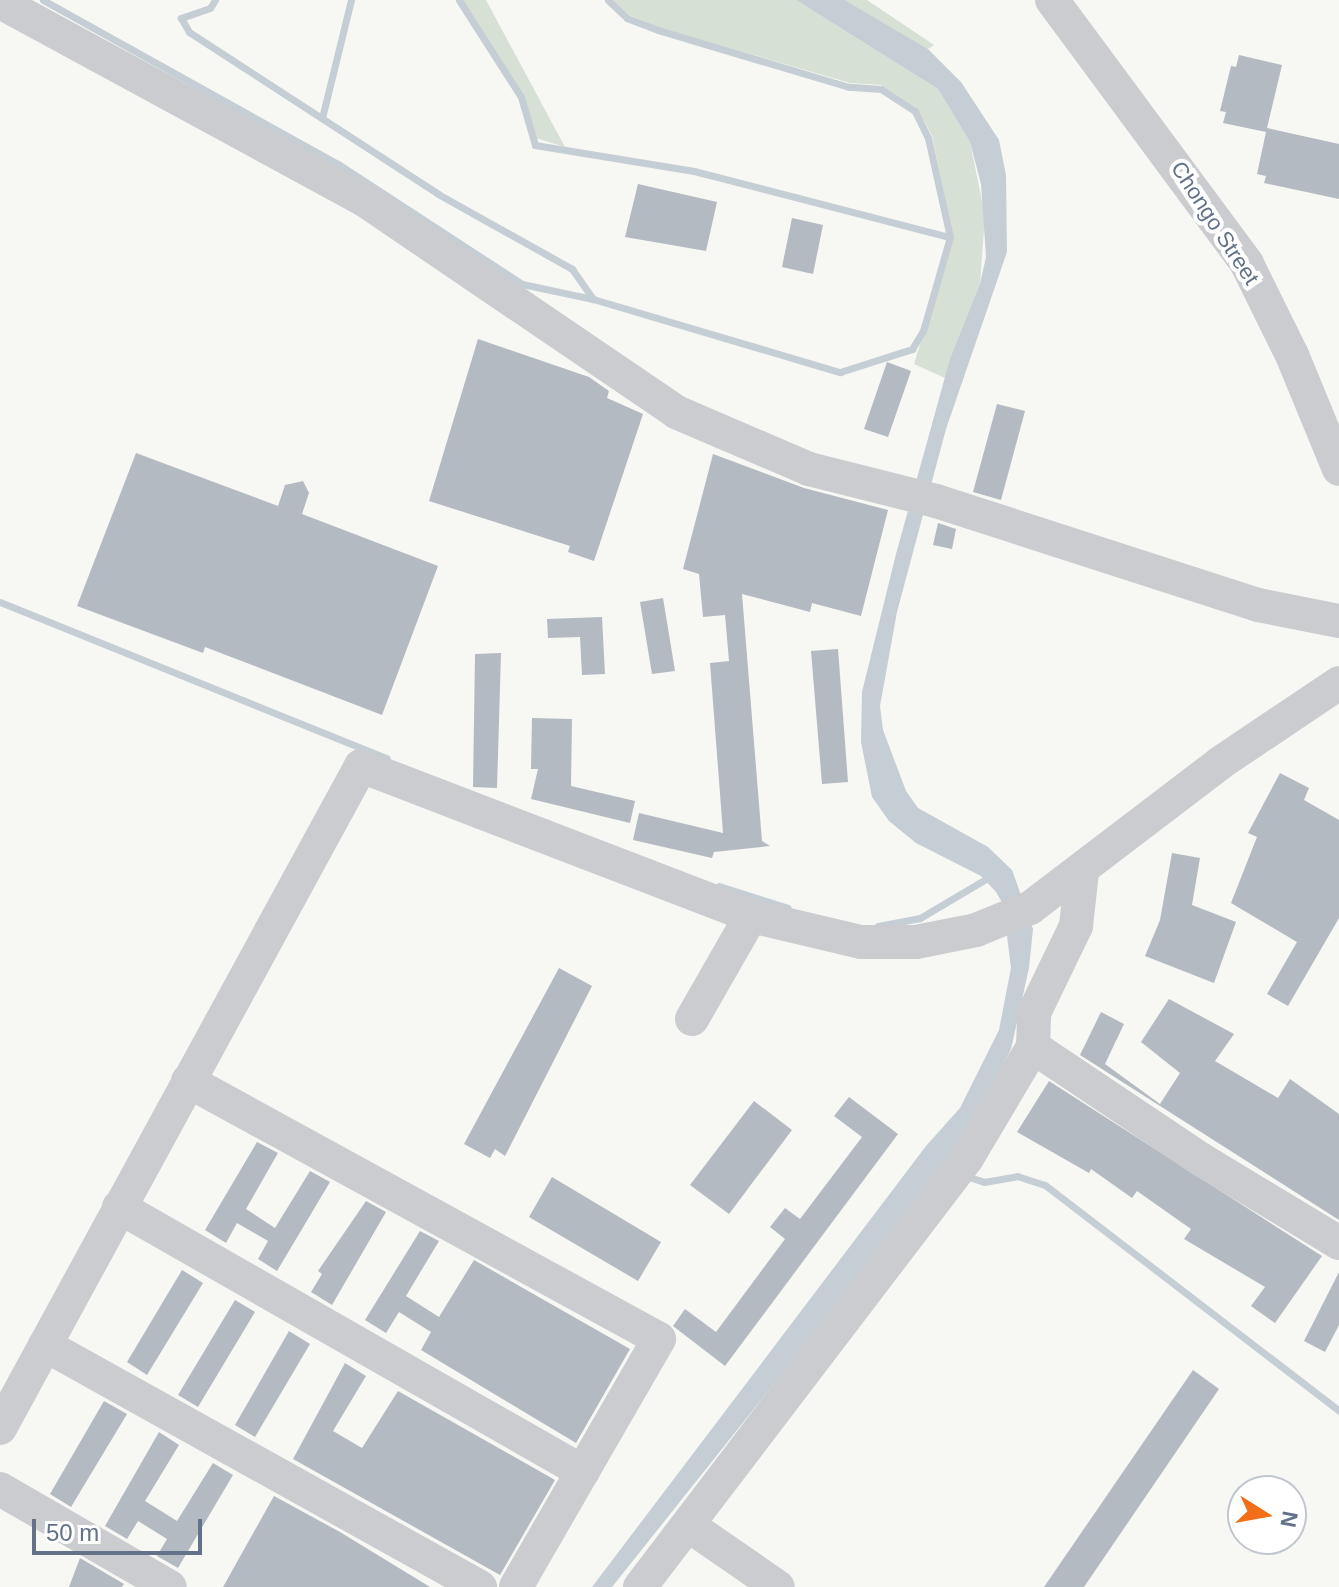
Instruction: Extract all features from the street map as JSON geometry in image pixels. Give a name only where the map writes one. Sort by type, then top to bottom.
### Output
[{"type":"street","name":"Chongo Street","points":[[1052,0],[1247,264],[1292,355],[1338,466]]},
{"type":"street","points":[[0,2],[366,201],[676,412],[809,469],[936,501],[1258,605],[1339,621]]},
{"type":"street","points":[[0,1428],[361,766],[751,916],[861,942],[916,942],[1016,914],[1082,872],[1220,763],[1339,683]]},
{"type":"street","points":[[640,1587],[967,1158],[1033,1047],[1034,1013],[1076,926],[1082,872]]},
{"type":"street","points":[[692,1019],[751,916]]},
{"type":"street","points":[[1033,1047],[1339,1243]]},
{"type":"street","points":[[188,1081],[659,1339],[516,1587]]},
{"type":"street","points":[[119,1207],[583,1472]]},
{"type":"street","points":[[45,1345],[480,1587]]},
{"type":"street","points":[[0,1489],[170,1587]]},
{"type":"street","points":[[688,1525],[778,1587]]},
{"type":"shaded area","points":[[462,0],[486,0],[565,147],[536,138],[524,96]]},
{"type":"shaded area","points":[[612,0],[796,0],[938,89],[970,142],[985,216],[980,284],[945,378],[914,364],[953,236],[932,136],[917,108],[881,85],[850,83],[660,28],[629,15]]},
{"type":"shaded area","points":[[796,0],[845,0],[928,49],[961,82],[999,140],[1006,175],[1007,252],[946,429],[897,612],[880,706],[883,730],[906,791],[918,808],[988,847],[1012,870],[1033,929],[1029,968],[1011,1049],[961,1149],[612,1587],[592,1587],[926,1146],[960,1108],[999,1030],[1011,968],[1003,904],[996,892],[981,876],[916,843],[889,821],[872,797],[861,742],[862,692],[896,554],[950,359],[980,284],[986,257],[981,184],[970,142],[938,89]]},
{"type":"shaded area","points":[[845,0],[867,0],[934,45],[928,49]]},
{"type":"building","points":[[1239,55],[1282,65],[1267,128],[1339,144],[1339,199],[1264,183],[1266,176],[1257,174],[1266,132],[1223,123],[1226,112],[1220,111],[1231,66],[1236,67]]},
{"type":"building","points":[[638,184],[717,202],[706,251],[625,237]]},
{"type":"building","points":[[792,218],[823,225],[813,274],[782,267]]},
{"type":"building","points":[[478,339],[589,377],[609,391],[607,398],[643,414],[594,561],[568,552],[570,546],[429,501]]},
{"type":"building","points":[[887,362],[911,371],[888,437],[864,429]]},
{"type":"building","points":[[997,404],[1025,411],[1001,500],[973,492]]},
{"type":"building","points":[[136,453],[278,506],[285,485],[303,481],[309,493],[302,514],[438,566],[382,715],[205,647],[203,653],[77,606]]},
{"type":"building","points":[[713,454],[804,488],[888,510],[861,616],[812,603],[810,612],[742,594],[762,841],[770,846],[714,852],[712,858],[633,840],[639,813],[723,833],[710,663],[729,661],[725,615],[703,617],[699,574],[683,569]]},
{"type":"building","points":[[938,523],[956,529],[952,549],[933,545]]},
{"type":"building","points":[[663,598],[675,671],[652,674],[640,602]]},
{"type":"building","points":[[602,617],[605,674],[582,675],[580,637],[548,638],[547,619]]},
{"type":"building","points":[[838,649],[848,782],[822,784],[811,651]]},
{"type":"building","points":[[501,653],[497,788],[473,787],[475,654]]},
{"type":"building","points":[[532,718],[572,719],[571,786],[635,801],[630,823],[531,799],[538,769],[531,769]]},
{"type":"building","points":[[1280,773],[1309,788],[1304,800],[1339,820],[1339,918],[1288,1006],[1267,994],[1297,942],[1231,903],[1257,837],[1248,833]]},
{"type":"building","points":[[1172,853],[1200,858],[1192,905],[1236,922],[1214,983],[1145,956],[1160,920]]},
{"type":"building","points":[[559,968],[592,986],[505,1156],[495,1149],[490,1158],[464,1144]]},
{"type":"building","points":[[1169,999],[1234,1034],[1215,1061],[1278,1098],[1290,1079],[1339,1114],[1339,1220],[1080,1055],[1101,1012],[1124,1024],[1105,1064],[1160,1104],[1180,1073],[1141,1042]]},
{"type":"building","points":[[1049,1081],[1322,1256],[1275,1323],[1251,1306],[1265,1287],[1184,1239],[1191,1229],[1137,1191],[1132,1198],[1091,1169],[1089,1173],[1017,1132]]},
{"type":"building","points":[[849,1097],[898,1134],[725,1366],[673,1326],[685,1309],[716,1332],[785,1239],[770,1227],[785,1208],[800,1219],[862,1137],[834,1116]]},
{"type":"building","points":[[754,1101],[792,1130],[729,1214],[690,1185]]},
{"type":"building","points":[[257,1142],[278,1153],[246,1209],[275,1228],[310,1171],[330,1182],[277,1271],[258,1259],[268,1241],[237,1223],[226,1243],[205,1230]]},
{"type":"building","points":[[552,1177],[661,1242],[638,1281],[529,1217]]},
{"type":"building","points":[[366,1201],[386,1212],[332,1305],[311,1292],[322,1274],[318,1271]]},
{"type":"building","points":[[420,1231],[439,1241],[406,1296],[439,1317],[474,1260],[630,1349],[576,1443],[421,1350],[431,1332],[399,1312],[386,1333],[365,1320]]},
{"type":"building","points":[[182,1270],[203,1283],[147,1375],[127,1362]]},
{"type":"building","points":[[1339,1272],[1339,1325],[1325,1352],[1304,1341]]},
{"type":"building","points":[[235,1300],[255,1312],[198,1407],[178,1395]]},
{"type":"building","points":[[289,1331],[310,1344],[255,1437],[235,1425]]},
{"type":"building","points":[[345,1363],[366,1376],[333,1431],[362,1448],[398,1391],[555,1480],[500,1575],[293,1459]]},
{"type":"building","points":[[1193,1370],[1219,1389],[1084,1587],[1044,1587]]},
{"type":"building","points":[[104,1401],[127,1414],[71,1507],[50,1494]]},
{"type":"building","points":[[159,1432],[179,1445],[145,1501],[177,1521],[213,1463],[233,1475],[178,1568],[157,1556],[167,1539],[138,1521],[127,1539],[105,1526]]},
{"type":"building","points":[[274,1496],[340,1532],[430,1587],[223,1587]]},
{"type":"building","points":[[80,1558],[124,1584],[122,1587],[69,1587]]},
{"type":"waterway","points":[[43,0],[338,164],[522,284],[593,299]]},
{"type":"waterway","points":[[215,0],[210,8],[181,18],[189,32],[438,194],[572,269],[593,299],[840,372],[912,349],[923,331],[950,237],[928,138],[915,111],[881,89],[849,87],[658,30],[627,18],[608,0]]},
{"type":"waterway","points":[[322,118],[351,0]]},
{"type":"waterway","points":[[459,0],[521,97],[535,145],[694,171],[950,237]]},
{"type":"waterway","points":[[0,602],[387,758]]},
{"type":"waterway","points":[[878,926],[920,918],[989,877]]},
{"type":"waterway","points":[[719,886],[788,908]]},
{"type":"waterway","points":[[966,1176],[984,1182],[1017,1176],[1045,1185],[1339,1411]]}]
